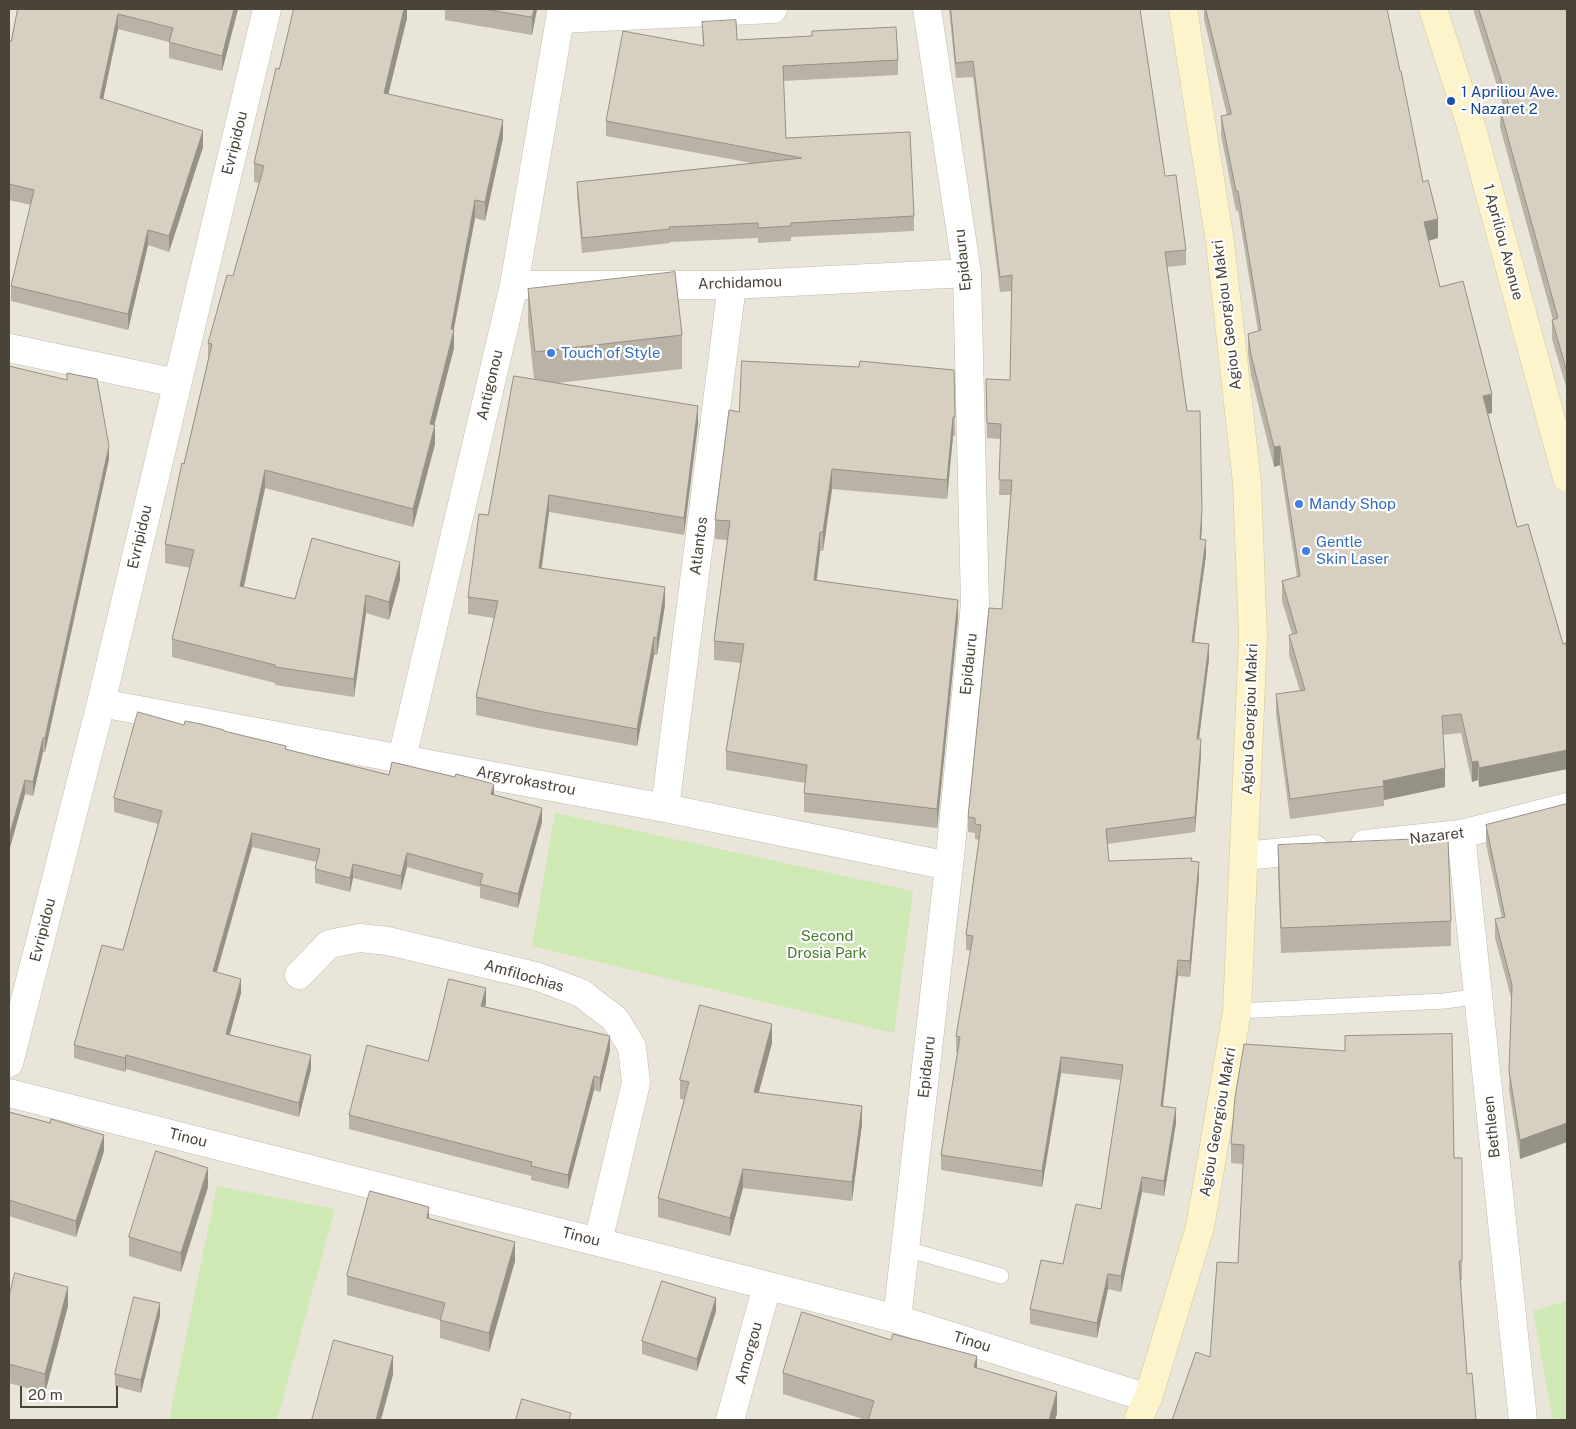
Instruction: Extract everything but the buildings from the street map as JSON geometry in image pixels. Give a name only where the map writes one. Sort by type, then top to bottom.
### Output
[{"type":"street","name":"Evripidou","points":[[9,1063],[101,703],[267,9]]},
{"type":"street","points":[[561,14],[773,9]]},
{"type":"street","name":"Epidauru","points":[[898,1319],[949,866],[975,604],[966,273],[927,9]]},
{"type":"street","name":"Agiou Georgiou Makri","points":[[1143,1409],[1200,1226],[1237,1011],[1253,637],[1246,483],[1220,242],[1183,9]]},
{"type":"street","name":"1 Apriliou Avenue","points":[[1433,9],[1472,129],[1567,478]]},
{"type":"street","name":"Antigonou","points":[[402,758],[514,284],[561,14]]},
{"type":"street","name":"Archidamou","points":[[514,284],[732,285],[966,273]]},
{"type":"street","name":"Atlantos","points":[[665,808],[732,285]]},
{"type":"street","points":[[9,348],[177,383]]},
{"type":"street","name":"Argyrokastrou","points":[[101,703],[665,808],[949,866]]},
{"type":"street","name":"Nazaret","points":[[1244,856],[1461,834],[1567,807]]},
{"type":"street","name":"Bethleen","points":[[1461,834],[1523,1420]]},
{"type":"street","name":"Amfilochias","points":[[299,975],[329,944],[360,938],[388,941],[536,976],[581,993],[615,1019],[632,1047],[636,1082],[598,1242]]},
{"type":"street","name":"Tinou","points":[[9,1093],[898,1319],[1143,1409]]},
{"type":"street","name":"Amorgou","points":[[730,1420],[767,1286]]},
{"type":"lane","points":[[1237,1011],[1444,1001],[1478,996]]},
{"type":"lane","points":[[906,1249],[1001,1276]]},
{"type":"shaded area","points":[[9,9],[1567,9],[1567,1420],[9,1420]]},
{"type":"green space","name":"Second Drosia Park","points":[[555,813],[913,891],[894,1033],[532,946]]},
{"type":"green space","points":[[217,1186],[335,1209],[277,1420],[169,1420]]},
{"type":"green space","points":[[1567,1301],[1567,1420],[1553,1420],[1533,1311]]},
{"type":"place","name":"1 Apriliou Ave. - Nazaret 2","points":[[1451,101]]},
{"type":"place","name":"Touch of Style","points":[[551,353]]},
{"type":"place","name":"Mandy Shop","points":[[1299,504]]},
{"type":"place","name":"Gentle Skin Laser","points":[[1306,551]]}]
